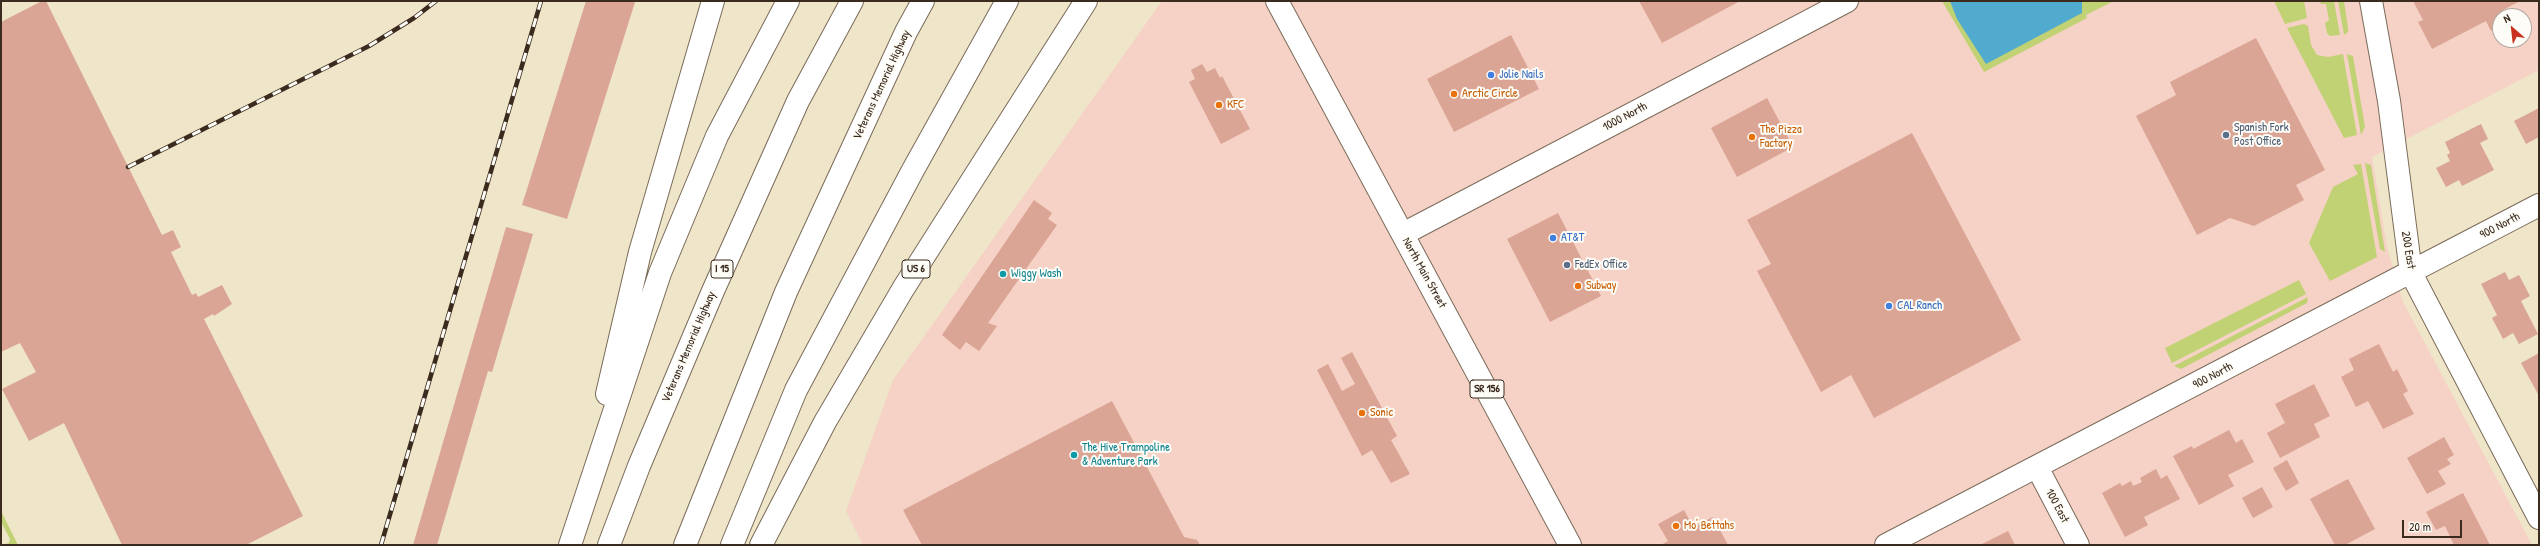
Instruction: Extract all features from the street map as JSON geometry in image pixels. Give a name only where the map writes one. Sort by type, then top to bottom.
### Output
[{"type":"main road","points":[[573,538],[640,252],[713,1]]},
{"type":"main road","points":[[573,538],[660,273],[717,136],[788,1]]},
{"type":"main road","name":"Veterans Memorial Highway","points":[[609,545],[639,466],[712,291],[798,101],[852,1]]},
{"type":"main road","name":"Veterans Memorial Highway","points":[[685,545],[786,292],[906,32],[923,1]]},
{"type":"main road","points":[[732,545],[796,390],[905,184],[1007,1]]},
{"type":"main road","name":"US 6","points":[[761,545],[825,422],[903,289],[1086,1]]},
{"type":"main road","name":"North Main Street","points":[[1277,1],[1570,545]]},
{"type":"main road","name":"1000 North","points":[[1403,234],[1847,1]]},
{"type":"main road","name":"200 East","points":[[2371,1],[2389,101],[2411,273],[2539,518]]},
{"type":"main road","name":"900 North","points":[[1886,545],[2037,468],[2539,205]]},
{"type":"main road","name":"100 East","points":[[2037,468],[2078,545]]},
{"type":"shaded area","points":[[1162,1],[2539,1],[2539,70],[2372,157],[2387,247],[2403,302],[2532,545],[863,545],[846,511],[893,380]]},
{"type":"green space","points":[[1942,1],[2114,1],[2086,15],[2087,18],[1984,72]]},
{"type":"green space","points":[[2274,1],[2304,1],[2307,18],[2285,24]]},
{"type":"green space","points":[[2320,1],[2334,1],[2340,35],[2330,36],[2327,33],[2325,23],[2329,20],[2326,4],[2321,4]]},
{"type":"green space","points":[[2338,1],[2344,1],[2348,32],[2344,35]]},
{"type":"green space","points":[[2304,24],[2308,26],[2311,45],[2317,55],[2328,57],[2343,54],[2357,135],[2344,138],[2287,28]]},
{"type":"green space","points":[[2347,54],[2353,56],[2365,127],[2361,135]]},
{"type":"green space","points":[[2365,163],[2371,165],[2385,252],[2380,249]]},
{"type":"green space","points":[[2361,164],[2377,257],[2330,281],[2309,243],[2333,187],[2358,174],[2353,165]]},
{"type":"green space","points":[[2299,280],[2306,294],[2172,363],[2165,348]]},
{"type":"green space","points":[[2308,297],[2307,303],[2181,369],[2174,366]]},
{"type":"green space","points":[[1,511],[18,545],[5,544],[9,543],[10,539],[1,522]]},
{"type":"water","points":[[1950,1],[2082,1],[2082,13],[1986,64],[1957,19]]},
{"type":"building","points":[[42,1],[46,1],[162,235],[173,230],[181,247],[171,252],[192,295],[196,293],[198,297],[222,285],[232,304],[214,316],[213,314],[204,319],[303,516],[246,545],[122,545],[64,423],[29,441],[2,389],[36,372],[20,343],[1,352],[1,22]]},
{"type":"building","points":[[586,1],[635,2],[567,219],[522,205]]},
{"type":"building","points":[[1639,1],[1740,1],[1662,43]]},
{"type":"building","points":[[2413,1],[2520,1],[2507,8],[2492,8],[2491,31],[2486,21],[2432,49],[2418,22],[2423,20]]},
{"type":"building","points":[[1511,35],[1539,89],[1454,132],[1427,79]]},
{"type":"building","name":"Spanish Fork Post Office","points":[[2256,38],[2325,170],[2296,185],[2304,200],[2254,226],[2230,218],[2197,235],[2136,116],[2176,95],[2170,82]]},
{"type":"building","name":"KFC","points":[[1202,64],[1207,72],[1215,68],[1220,78],[1222,76],[1250,129],[1221,144],[1189,82],[1195,79],[1191,70]]},
{"type":"building","name":"The Pizza Factory","points":[[1767,98],[1793,147],[1737,177],[1711,128]]},
{"type":"building","points":[[2539,108],[2539,137],[2526,144],[2514,121]]},
{"type":"building","points":[[2481,124],[2488,139],[2480,143],[2494,170],[2462,186],[2459,180],[2446,187],[2436,168],[2450,161],[2447,155],[2450,153],[2445,142]]},
{"type":"building","name":"CAL Ranch","points":[[1912,133],[2021,340],[1874,418],[1851,375],[1821,392],[1757,271],[1771,264],[1747,220]]},
{"type":"building","name":"Wiggy Wash","points":[[1034,200],[1052,213],[1048,219],[1057,225],[988,323],[997,326],[979,351],[966,342],[960,350],[942,335]]},
{"type":"building","points":[[1558,213],[1601,296],[1550,322],[1507,239]]},
{"type":"building","points":[[506,227],[533,234],[492,372],[488,371],[437,545],[413,545]]},
{"type":"building","points":[[2505,272],[2509,280],[2519,275],[2530,296],[2521,301],[2538,334],[2519,344],[2513,333],[2503,339],[2492,318],[2497,315],[2481,284]]},
{"type":"building","points":[[2379,344],[2393,372],[2397,369],[2408,391],[2403,394],[2414,414],[2383,429],[2368,401],[2356,407],[2341,377],[2354,370],[2349,359]]},
{"type":"building","name":"Sonic","points":[[1352,352],[1397,436],[1391,440],[1410,474],[1391,483],[1372,450],[1362,456],[1317,370],[1328,364],[1342,391],[1355,384],[1341,358]]},
{"type":"building","points":[[2539,353],[2539,396],[2521,363]]},
{"type":"building","points":[[2314,384],[2330,416],[2314,424],[2320,437],[2280,458],[2267,433],[2285,423],[2275,404]]},
{"type":"building","name":"The Hive Trampoline & Adventure Park","points":[[1112,401],[1184,537],[1197,540],[1200,545],[922,545],[903,510]]},
{"type":"building","points":[[2229,430],[2236,443],[2242,439],[2254,462],[2228,475],[2234,486],[2199,505],[2173,456],[2192,446],[2193,449]]},
{"type":"building","points":[[2444,437],[2454,455],[2447,459],[2451,464],[2438,471],[2446,484],[2427,494],[2407,458]]},
{"type":"building","points":[[2287,460],[2299,483],[2286,491],[2273,468]]},
{"type":"building","points":[[2156,469],[2161,479],[2167,475],[2180,499],[2144,517],[2148,525],[2125,537],[2102,493],[2120,483],[2122,486],[2131,481],[2133,486],[2142,482],[2140,478]]},
{"type":"building","points":[[2348,479],[2375,529],[2345,545],[2335,545],[2310,499]]},
{"type":"building","points":[[2262,487],[2273,507],[2253,518],[2242,498]]},
{"type":"building","points":[[2463,493],[2490,545],[2454,545],[2445,526],[2436,530],[2426,512]]},
{"type":"building","name":"Mo' Bettahs","points":[[1684,510],[1693,527],[1713,517],[1728,545],[1661,545],[1668,541],[1658,524]]},
{"type":"building","points":[[2008,531],[2015,545],[1980,545]]},
{"type":"railway","points":[[128,167],[369,46],[414,18],[436,1]]},
{"type":"railway","points":[[381,545],[541,1]]},
{"type":"place","name":"Jolie Nails","points":[[1491,75]]},
{"type":"place","name":"Arctic Circle","points":[[1454,94]]},
{"type":"place","name":"KFC","points":[[1219,105]]},
{"type":"place","name":"Spanish Fork Post Office","points":[[2226,135]]},
{"type":"place","name":"The Pizza Factory","points":[[1752,137]]},
{"type":"place","name":"AT&T","points":[[1553,238]]},
{"type":"place","name":"FedEx Office","points":[[1567,265]]},
{"type":"place","name":"Wiggy Wash","points":[[1003,274]]},
{"type":"place","name":"Subway","points":[[1578,286]]},
{"type":"place","name":"CAL Ranch","points":[[1889,306]]},
{"type":"place","name":"Sonic","points":[[1362,413]]},
{"type":"place","name":"The Hive Trampoline & Adventure Park","points":[[1074,455]]},
{"type":"place","name":"Mo' Bettahs","points":[[1676,526]]}]
